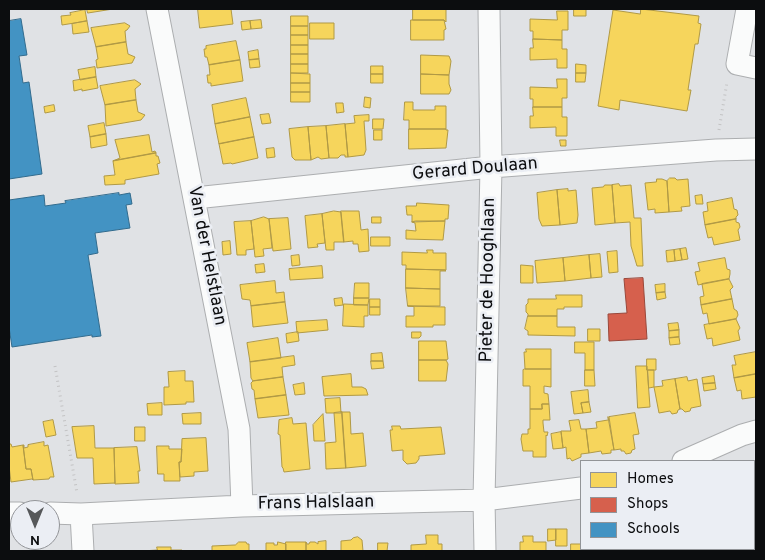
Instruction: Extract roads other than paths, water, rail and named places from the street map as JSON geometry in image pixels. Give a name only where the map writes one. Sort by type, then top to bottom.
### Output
[{"type":"street","name":"Van der Helstlaan","points":[[158,9],[239,429],[242,506]]},
{"type":"street","name":"Pieter de Hooghlaan","points":[[485,551],[484,500],[491,167],[489,9]]},
{"type":"street","points":[[747,9],[747,66]]},
{"type":"street","name":"Gerard Doulaan","points":[[195,198],[491,167],[716,150],[756,149]]},
{"type":"street","points":[[685,460],[742,435],[756,431]]},
{"type":"street","name":"Frans Halslaan","points":[[60,513],[81,514],[242,506],[484,500],[580,488]]},
{"type":"street","points":[[81,514],[83,551]]}]
